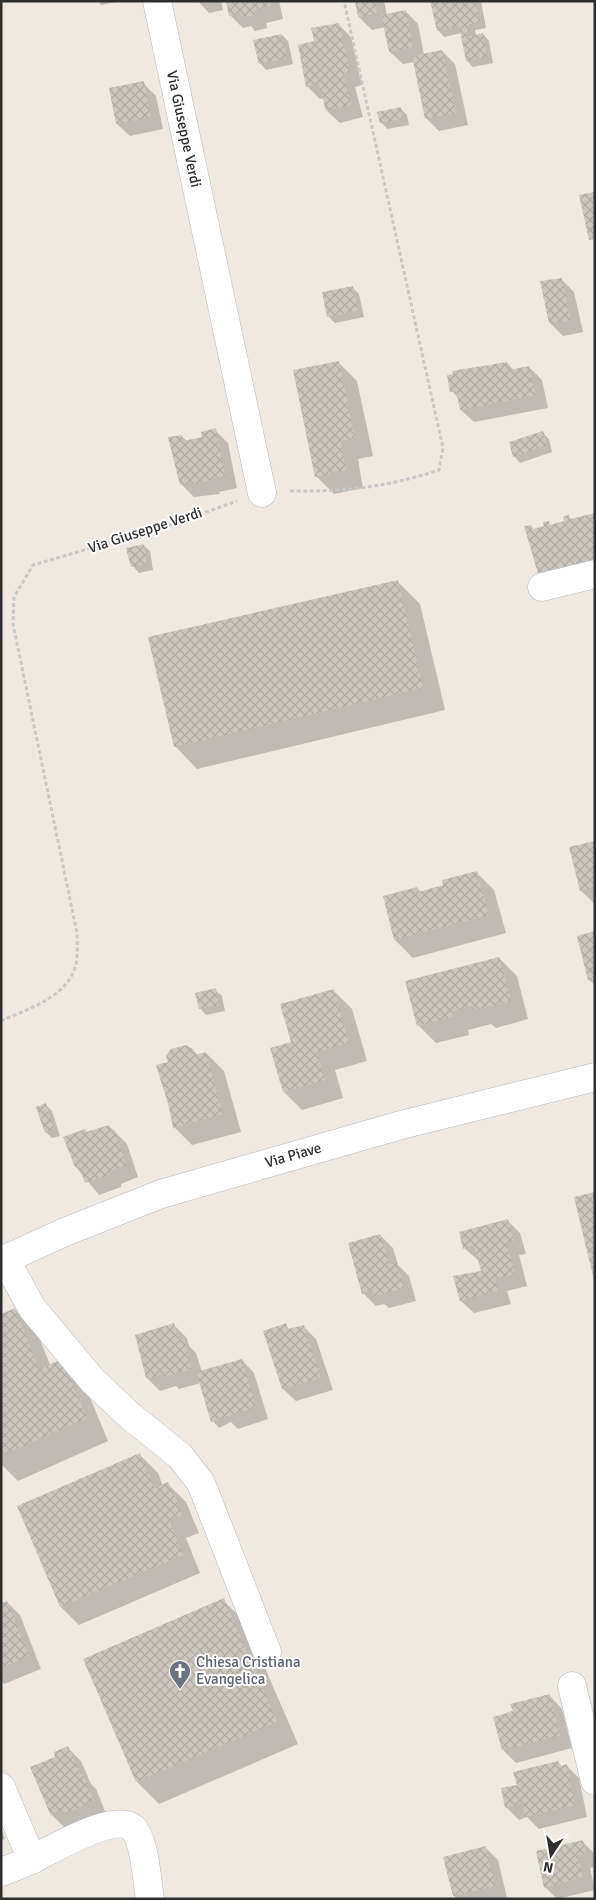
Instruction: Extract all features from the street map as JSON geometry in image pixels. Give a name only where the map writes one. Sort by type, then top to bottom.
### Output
[{"type":"street","name":"Via Giuseppe Verdi","points":[[157,1],[262,494]]},
{"type":"street","points":[[542,587],[595,574]]},
{"type":"street","name":"Via Piave","points":[[3,1260],[65,1232],[161,1194],[401,1125],[595,1077]]},
{"type":"street","points":[[3,1260],[32,1308],[92,1380],[128,1415],[180,1456],[201,1483],[267,1652]]},
{"type":"street","points":[[572,1686],[595,1781]]},
{"type":"street","points":[[1,1787],[32,1860]]},
{"type":"street","points":[[1,1872],[32,1860],[77,1836],[118,1824],[126,1824],[134,1829],[139,1840],[150,1899]]},
{"type":"path","points":[[262,494],[321,492],[387,486],[439,470],[443,448],[344,1]]},
{"type":"path","name":"Via Giuseppe Verdi","points":[[1,1021],[48,998],[62,988],[72,974],[77,955],[77,933],[12,624],[14,597],[33,565],[164,527],[211,508],[262,494]]},
{"type":"building","points":[[226,1],[270,1],[271,6],[254,10],[255,15],[241,18],[240,13],[229,16]]},
{"type":"building","points":[[355,1],[375,1],[377,13],[358,17]]},
{"type":"building","points":[[430,1],[476,1],[480,22],[469,24],[470,32],[466,32],[466,37],[483,33],[487,57],[466,61],[459,26],[437,31]]},
{"type":"building","points":[[406,10],[413,47],[389,52],[381,15]]},
{"type":"building","points":[[339,23],[350,72],[343,74],[351,105],[326,111],[319,84],[306,87],[298,45],[314,41],[311,28]]},
{"type":"building","points":[[282,34],[287,58],[259,64],[253,40]]},
{"type":"building","points":[[442,50],[456,113],[425,119],[412,56]]},
{"type":"building","points":[[144,81],[151,117],[116,124],[109,88]]},
{"type":"building","points":[[401,107],[403,119],[380,123],[377,112]]},
{"type":"building","points":[[595,192],[595,239],[589,240],[579,195]]},
{"type":"building","points":[[562,278],[571,320],[549,323],[540,281]]},
{"type":"building","points":[[353,286],[358,311],[327,317],[322,292]]},
{"type":"building","points":[[339,361],[355,438],[341,441],[346,470],[315,477],[293,370]]},
{"type":"building","points":[[507,362],[509,370],[529,366],[536,395],[460,410],[456,391],[450,392],[447,375],[453,374],[452,371]]},
{"type":"building","points":[[216,428],[225,476],[196,484],[196,482],[180,485],[168,437],[182,435],[183,441],[202,437],[201,432]]},
{"type":"building","points":[[543,431],[547,445],[513,457],[509,442]]},
{"type":"building","points":[[595,513],[595,563],[539,577],[524,526],[531,525],[533,529],[544,526],[543,522],[549,521],[550,525],[564,521],[563,517],[569,514],[570,519]]},
{"type":"building","points":[[144,544],[147,564],[131,567],[126,548]]},
{"type":"building","points":[[398,580],[423,688],[174,747],[148,637]]},
{"type":"building","points":[[595,841],[595,888],[580,891],[569,847]]},
{"type":"building","points":[[477,871],[489,915],[394,940],[383,896],[417,887],[418,892],[443,885],[442,880]]},
{"type":"building","points":[[595,931],[595,979],[588,980],[577,936]]},
{"type":"building","points":[[499,957],[511,1001],[476,1010],[475,1005],[451,1012],[452,1017],[417,1026],[405,981]]},
{"type":"building","points":[[216,988],[219,1005],[199,1009],[195,993]]},
{"type":"building","points":[[334,989],[349,1043],[317,1052],[325,1080],[283,1092],[270,1048],[291,1042],[280,1004]]},
{"type":"building","points":[[186,1045],[193,1049],[195,1055],[206,1052],[223,1114],[173,1128],[169,1107],[156,1065],[168,1062],[166,1056],[171,1049]]},
{"type":"building","points":[[46,1103],[54,1129],[45,1133],[36,1107]]},
{"type":"building","points":[[109,1125],[111,1132],[115,1130],[126,1165],[109,1171],[109,1175],[85,1183],[79,1167],[75,1167],[63,1137],[85,1129],[86,1132]]},
{"type":"building","points":[[595,1192],[595,1280],[594,1280],[574,1197]]},
{"type":"building","points":[[508,1219],[514,1241],[507,1243],[515,1274],[495,1279],[499,1291],[460,1301],[453,1276],[481,1271],[474,1246],[463,1249],[459,1232]]},
{"type":"building","points":[[380,1234],[390,1264],[397,1262],[404,1288],[375,1296],[373,1291],[362,1294],[348,1243]]},
{"type":"building","points":[[15,1308],[39,1369],[62,1359],[87,1418],[1,1456],[1,1314]]},
{"type":"building","points":[[174,1323],[179,1340],[184,1339],[192,1369],[165,1377],[165,1374],[146,1378],[135,1335]]},
{"type":"building","points":[[286,1323],[288,1329],[304,1325],[321,1378],[282,1389],[263,1331]]},
{"type":"building","points":[[242,1359],[256,1407],[211,1422],[196,1372]]},
{"type":"building","points":[[140,1453],[155,1488],[168,1482],[176,1499],[182,1515],[169,1520],[183,1555],[60,1607],[17,1506]]},
{"type":"building","name":"Chiesa Cristiana Evangelica","points":[[224,1598],[277,1722],[136,1782],[83,1659]]},
{"type":"building","points":[[7,1601],[29,1656],[1,1668],[1,1603]]},
{"type":"building","points":[[550,1694],[560,1736],[502,1750],[493,1717],[513,1711],[510,1704]]},
{"type":"building","points":[[68,1746],[81,1775],[83,1774],[94,1801],[66,1814],[64,1811],[51,1816],[30,1767],[55,1757],[54,1752]]},
{"type":"building","points":[[558,1761],[561,1766],[567,1764],[575,1805],[525,1817],[522,1803],[505,1808],[501,1788],[517,1785],[513,1772]]},
{"type":"building","points":[[583,1840],[586,1854],[578,1855],[583,1877],[544,1888],[536,1851]]},
{"type":"building","points":[[486,1846],[495,1886],[453,1896],[443,1857]]},
{"type":"place","name":"Chiesa Cristiana Evangelica","points":[[180,1690]]}]
